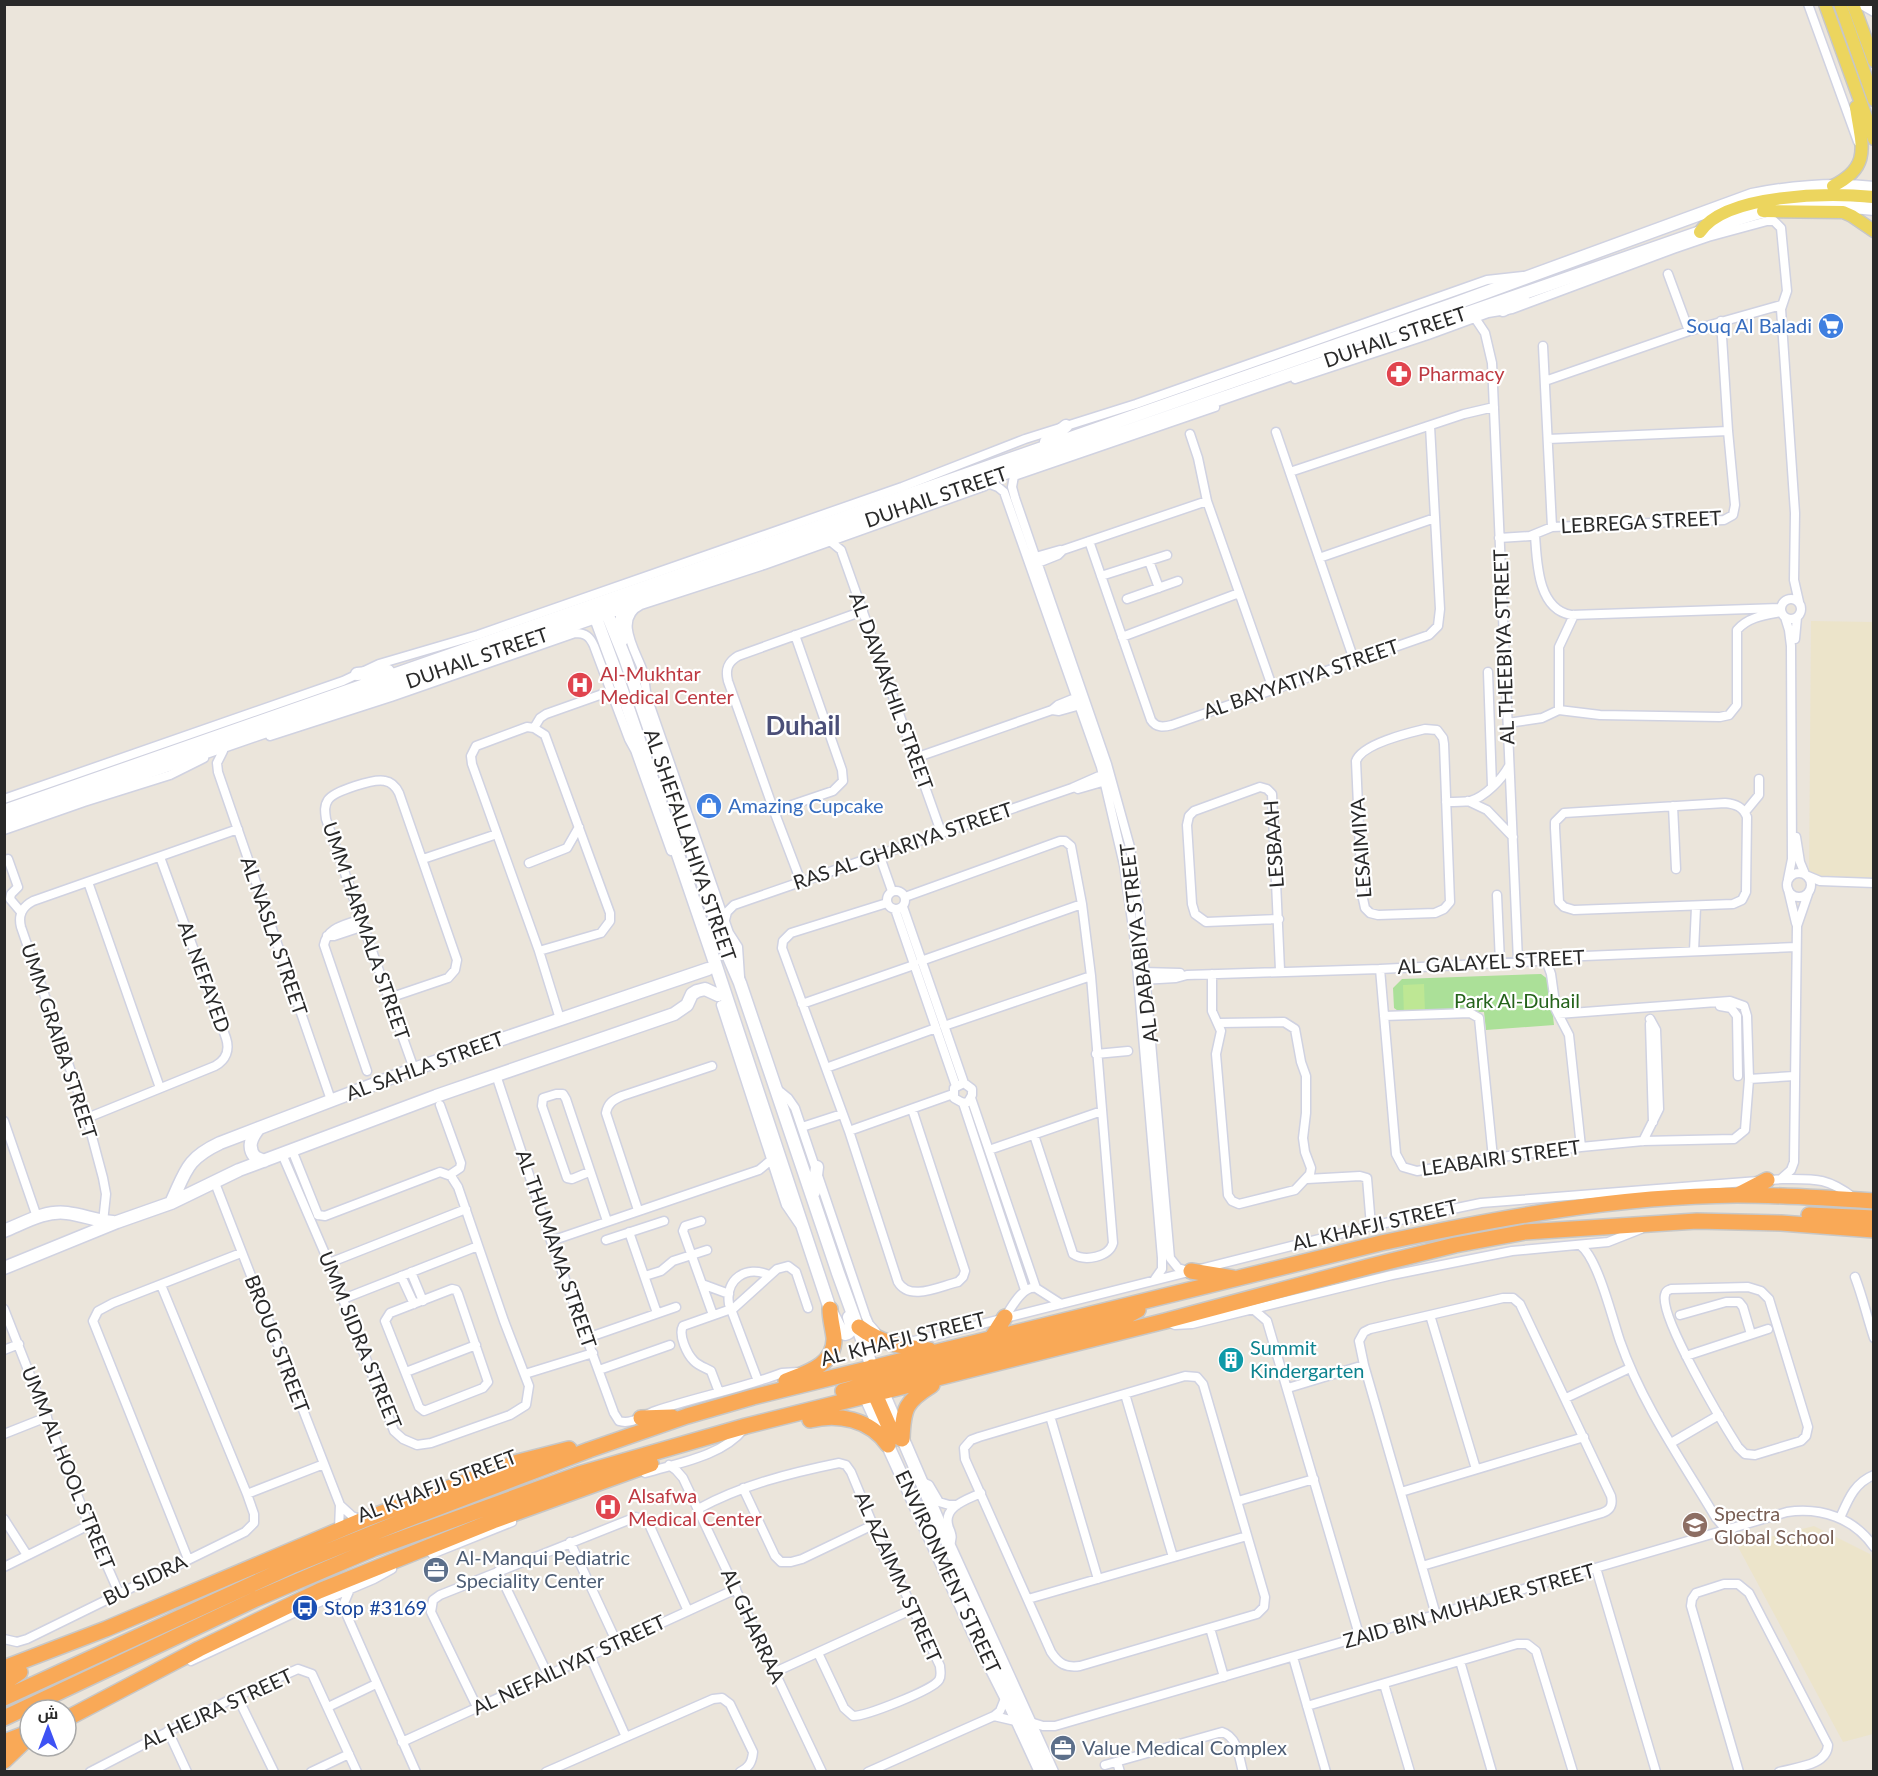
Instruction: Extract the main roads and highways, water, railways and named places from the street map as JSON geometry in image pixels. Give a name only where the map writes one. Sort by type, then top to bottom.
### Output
[{"type":"highway","points":[[1736,1195],[1774,1179]]},
{"type":"highway","name":"AL KHAFJI STREET","points":[[4,1718],[256,1599],[373,1549],[579,1474],[783,1417],[870,1384],[944,1351],[1381,1243],[1494,1220],[1581,1207],[1736,1195],[1874,1202]]},
{"type":"highway","points":[[1697,1221],[1718,1214],[1738,1212],[1874,1218]]},
{"type":"highway","name":"AL KHAFJI STREET","points":[[4,1698],[294,1565],[607,1444],[687,1416],[753,1397],[947,1376],[1455,1245],[1525,1232],[1697,1221],[1874,1230]]},
{"type":"highway","points":[[1826,1226],[1841,1234],[1874,1236]]},
{"type":"highway","points":[[1191,1271],[1236,1279]]},
{"type":"highway","points":[[579,1474],[607,1461],[714,1426],[1116,1322],[1155,1300]]},
{"type":"highway","points":[[753,1397],[819,1367],[828,1358],[834,1341],[830,1309]]},
{"type":"highway","points":[[991,1339],[1005,1317]]},
{"type":"highway","points":[[859,1328],[878,1340],[893,1345],[944,1351]]},
{"type":"highway","points":[[895,1442],[904,1412],[910,1401],[947,1376]]},
{"type":"highway","points":[[870,1384],[895,1442]]},
{"type":"highway","points":[[641,1418],[687,1416]]},
{"type":"highway","points":[[783,1417],[801,1421],[827,1416],[843,1418],[873,1429],[895,1442]]},
{"type":"highway","points":[[4,1668],[106,1629],[363,1520],[518,1462],[576,1447],[607,1444]]},
{"type":"highway","points":[[78,1711],[319,1591],[383,1564],[657,1461],[677,1447]]},
{"type":"highway","points":[[355,1587],[383,1564]]},
{"type":"highway","points":[[4,1663],[106,1629]]},
{"type":"highway","points":[[4,1681],[93,1640],[106,1629]]},
{"type":"highway","points":[[4,1751],[18,1741]]},
{"type":"highway","points":[[4,1761],[18,1746]]},
{"type":"main road","points":[[1825,4],[1874,140]]},
{"type":"main road","points":[[1840,4],[1874,100]]},
{"type":"main road","points":[[1853,4],[1874,61]]},
{"type":"main road","points":[[1833,186],[1855,172],[1862,152],[1856,91]]},
{"type":"main road","name":"DUHAIL STREET","points":[[4,811],[407,669],[599,609],[1037,449],[1443,308],[1752,195],[1797,187],[1874,188]]},
{"type":"main road","points":[[1700,232],[1714,217],[1756,203],[1817,195],[1874,197]]},
{"type":"main road","name":"DUHAIL STREET","points":[[4,822],[569,626],[599,609],[625,606],[713,575],[825,540],[875,517],[1762,211],[1823,205],[1874,209]]},
{"type":"main road","points":[[1762,211],[1843,212],[1874,231]]},
{"type":"main road","points":[[1503,310],[1539,287]]},
{"type":"main road","points":[[1388,339],[1428,335]]},
{"type":"main road","points":[[1037,449],[1066,426]]},
{"type":"main road","points":[[1041,468],[1053,457]]},
{"type":"main road","points":[[853,533],[875,517]]},
{"type":"main road","points":[[713,575],[764,565]]},
{"type":"main road","points":[[651,596],[675,595]]},
{"type":"main road","points":[[625,606],[621,625],[625,658]]},
{"type":"main road","name":"AL SHEFALLAHIYA STREET","points":[[599,609],[625,658],[725,948],[740,983],[838,1273],[859,1328],[870,1384]]},
{"type":"main road","name":"AL SHEFALLAHIYA STREET","points":[[599,609],[614,667],[830,1309],[845,1334],[851,1332],[852,1326],[838,1287],[838,1273]]},
{"type":"main road","points":[[569,626],[586,627],[594,632],[614,667]]},
{"type":"main road","points":[[448,677],[466,662]]},
{"type":"main road","points":[[357,674],[407,669]]},
{"type":"main road","points":[[630,675],[645,688]]},
{"type":"main road","points":[[629,711],[635,750]]},
{"type":"main road","points":[[107,786],[186,767]]},
{"type":"main road","name":"AL SHEFALLAHIYA STREET","points":[[697,911],[706,964],[719,1000]]},
{"type":"main road","name":"AL SAHLA STREET","points":[[171,1203],[190,1163],[201,1152],[232,1138],[414,1069],[677,980],[706,964]]},
{"type":"main road","points":[[677,980],[687,984],[692,994],[705,989],[719,1000],[744,1052]]},
{"type":"main road","name":"AL SAHLA STREET","points":[[4,1268],[117,1222],[171,1203],[239,1170],[496,1075],[675,1014],[687,1005],[692,994]]},
{"type":"main road","points":[[260,1127],[252,1138],[250,1147],[255,1157],[264,1161]]},
{"type":"main road","points":[[232,1138],[245,1151],[245,1160],[239,1170]]},
{"type":"main road","points":[[813,1199],[817,1167]]},
{"type":"main road","name":"AL SAHLA STREET","points":[[4,1231],[37,1217],[63,1213],[103,1222],[117,1222]]},
{"type":"main road","name":"ENVIRONMENT STREET","points":[[895,1442],[920,1480],[1011,1681],[1041,1772]]},
{"type":"main road","name":"ENVIRONMENT STREET","points":[[895,1442],[975,1636],[1006,1696],[1041,1750],[1052,1772]]},
{"type":"place","name":"Souq Al Baladi","points":[[1831,326]]},
{"type":"place","name":"Pharmacy","points":[[1399,374]]},
{"type":"place","name":"Al-Mukhtar Medical Center","points":[[580,685]]},
{"type":"place","name":"Amazing Cupcake","points":[[709,806]]},
{"type":"place","name":"Summit Kindergarten","points":[[1231,1360]]},
{"type":"place","name":"Alsafwa Medical Center","points":[[608,1507]]},
{"type":"place","name":"Spectra Global School","points":[[1695,1525]]},
{"type":"place","name":"Al-Manqui Pediatric Speciality Center","points":[[436,1570]]},
{"type":"place","name":"Stop #3169","points":[[305,1608]]},
{"type":"place","name":"Value Medical Complex","points":[[1063,1748]]},
{"type":"district","name":"Duhail","points":[[803,726]]},
{"type":"park label","name":"Park Al-Duhail","points":[[1517,1001]]}]
